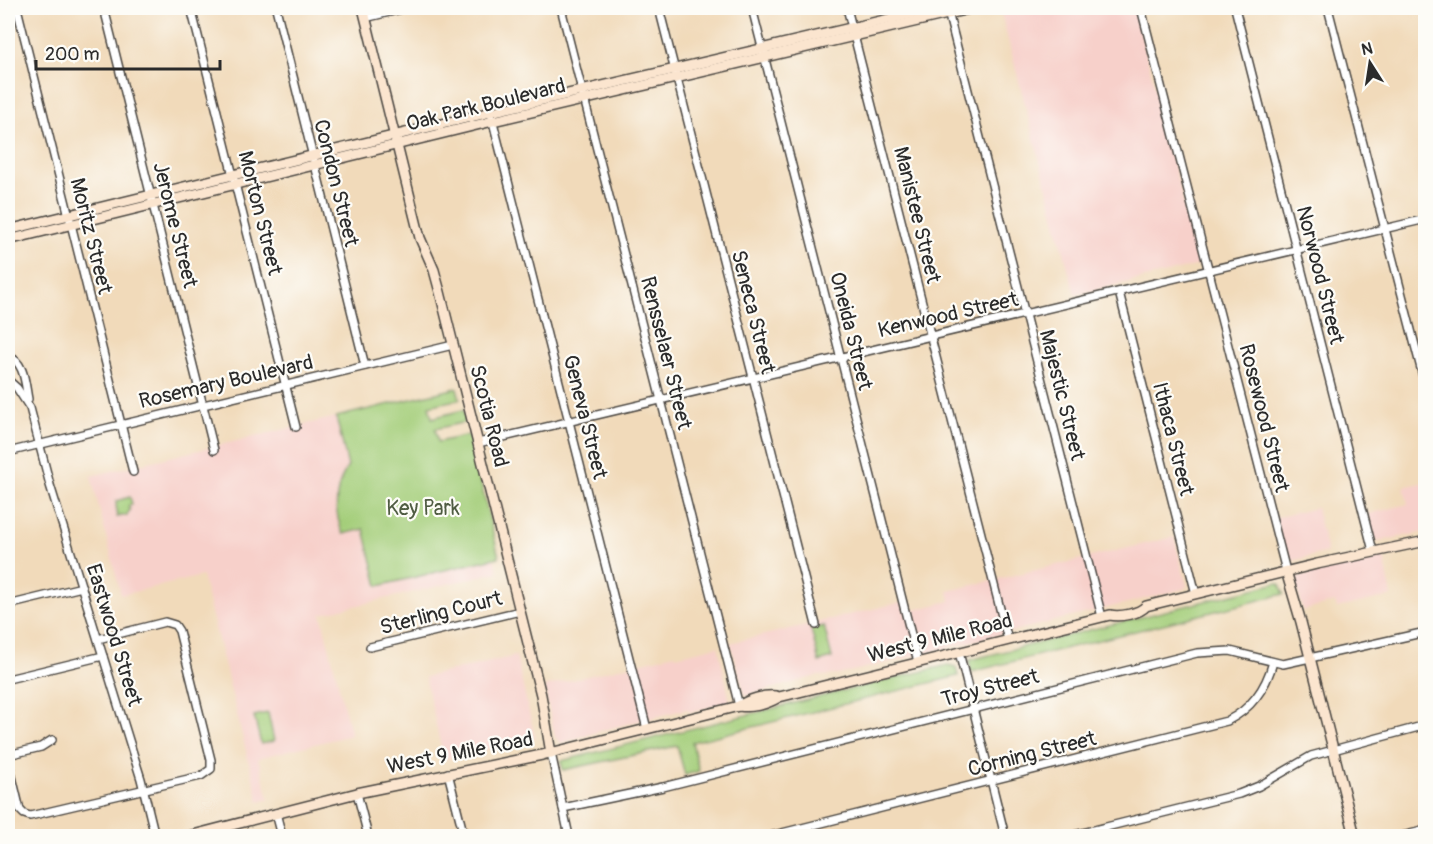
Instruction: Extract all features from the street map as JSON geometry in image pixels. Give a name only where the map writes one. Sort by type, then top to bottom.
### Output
[{"type":"street","name":"Moritz Street","points":[[17,8],[133,472]]},
{"type":"street","name":"Jerome Street","points":[[104,8],[214,450]]},
{"type":"street","name":"Morton Street","points":[[192,8],[296,427]]},
{"type":"street","name":"Condon Street","points":[[276,8],[365,366]]},
{"type":"street","name":"Scotia Road","points":[[363,8],[420,238],[436,275],[520,611],[543,705],[569,837]]},
{"type":"street","points":[[365,18],[406,8]]},
{"type":"street","name":"Rensselaer Street","points":[[561,8],[739,706]]},
{"type":"street","name":"Seneca Street","points":[[659,8],[816,625]]},
{"type":"street","name":"Oneida Street","points":[[752,8],[918,662]]},
{"type":"street","name":"Manistee Street","points":[[847,8],[1008,640]]},
{"type":"street","name":"Oak Park Boulevard","points":[[853,32],[936,8]]},
{"type":"street","name":"Oak Park Boulevard","points":[[8,240],[70,220],[396,140],[948,10],[973,8]]},
{"type":"street","name":"Rosewood Street","points":[[1141,8],[1355,837]]},
{"type":"street","name":"Norwood Street","points":[[1235,8],[1373,551]]},
{"type":"street","points":[[1328,8],[1425,388]]},
{"type":"street","points":[[1423,8],[1425,16]]},
{"type":"street","name":"Majestic Street","points":[[948,10],[1025,314],[1106,616]]},
{"type":"street","name":"Geneva Street","points":[[492,117],[647,729]]},
{"type":"street","name":"Kenwood Street","points":[[478,443],[1425,219]]},
{"type":"street","name":"Oak Park Boulevard","points":[[8,230],[70,220]]},
{"type":"street","name":"Ithaca Street","points":[[1119,291],[1196,594]]},
{"type":"street","name":"Rosemary Boulevard","points":[[8,452],[453,345]]},
{"type":"street","name":"Eastwood Street","points":[[8,356],[14,358],[21,368],[50,485],[144,789],[155,837]]},
{"type":"street","points":[[8,381],[17,388],[30,408]]},
{"type":"street","name":"West 9 Mile Road","points":[[192,836],[357,793],[551,753],[739,706],[746,701],[769,696],[778,697],[1106,616],[1115,610],[1141,604],[1146,606],[1286,571],[1425,541]]},
{"type":"street","points":[[8,605],[81,587]]},
{"type":"street","name":"Sterling Court","points":[[370,647],[520,611]]},
{"type":"street","points":[[8,760],[19,807],[26,815],[201,776],[211,769],[211,760],[179,631],[175,625],[165,622],[98,639]]},
{"type":"street","name":"Troy Street","points":[[563,807],[663,788],[1197,653],[1230,651],[1283,664],[1425,632]]},
{"type":"street","points":[[959,652],[1005,837]]},
{"type":"street","points":[[8,679],[103,656]]},
{"type":"street","name":"Corning Street","points":[[770,837],[1227,721],[1247,708],[1258,696],[1268,679],[1273,662]]},
{"type":"street","points":[[1070,837],[1239,794],[1259,786],[1304,759],[1425,725]]},
{"type":"street","points":[[8,755],[41,747],[52,740]]},
{"type":"street","points":[[448,773],[464,837]]},
{"type":"street","points":[[357,793],[368,837]]},
{"type":"street","points":[[276,813],[282,837]]},
{"type":"street","points":[[1402,837],[1425,830]]},
{"type":"shaded area","points":[[1135,8],[1199,265],[1075,295],[1000,9]]},
{"type":"shaded area","points":[[336,417],[378,585],[494,558],[498,572],[321,614],[351,735],[258,758],[269,799],[259,802],[202,576],[121,595],[91,476]]},
{"type":"shaded area","points":[[1425,482],[1425,532],[1380,541],[1374,539],[1368,514],[1408,504],[1404,487]]},
{"type":"shaded area","points":[[1316,508],[1327,552],[1292,561],[1287,559],[1274,518]]},
{"type":"shaded area","points":[[1174,537],[1187,586],[1184,589],[837,675],[817,676],[745,696],[730,643],[907,601],[910,611],[950,601],[948,591]]},
{"type":"shaded area","points":[[1384,557],[1392,596],[1337,608],[1335,602],[1303,611],[1295,580],[1301,576]]},
{"type":"shaded area","points":[[718,646],[730,702],[690,712],[687,709],[561,743],[555,737],[544,687],[675,654],[676,656]]},
{"type":"shaded area","points":[[516,656],[535,738],[444,759],[425,677]]},
{"type":"green space","name":"Key Park","points":[[457,388],[460,399],[429,406],[432,418],[463,410],[466,422],[435,429],[438,442],[469,435],[499,557],[378,586],[364,529],[343,534],[340,525],[336,499],[343,474],[348,466],[336,417]]},
{"type":"green space","points":[[130,497],[132,504],[128,506],[130,510],[127,515],[117,517],[116,501]]},
{"type":"green space","points":[[1280,584],[1284,594],[971,672],[970,660]]},
{"type":"green space","points":[[824,626],[832,658],[819,662],[811,629]]},
{"type":"green space","points":[[948,665],[956,667],[958,676],[692,742],[699,771],[685,775],[677,746],[563,770],[561,761]]},
{"type":"green space","points":[[268,713],[274,741],[261,744],[254,716]]}]
